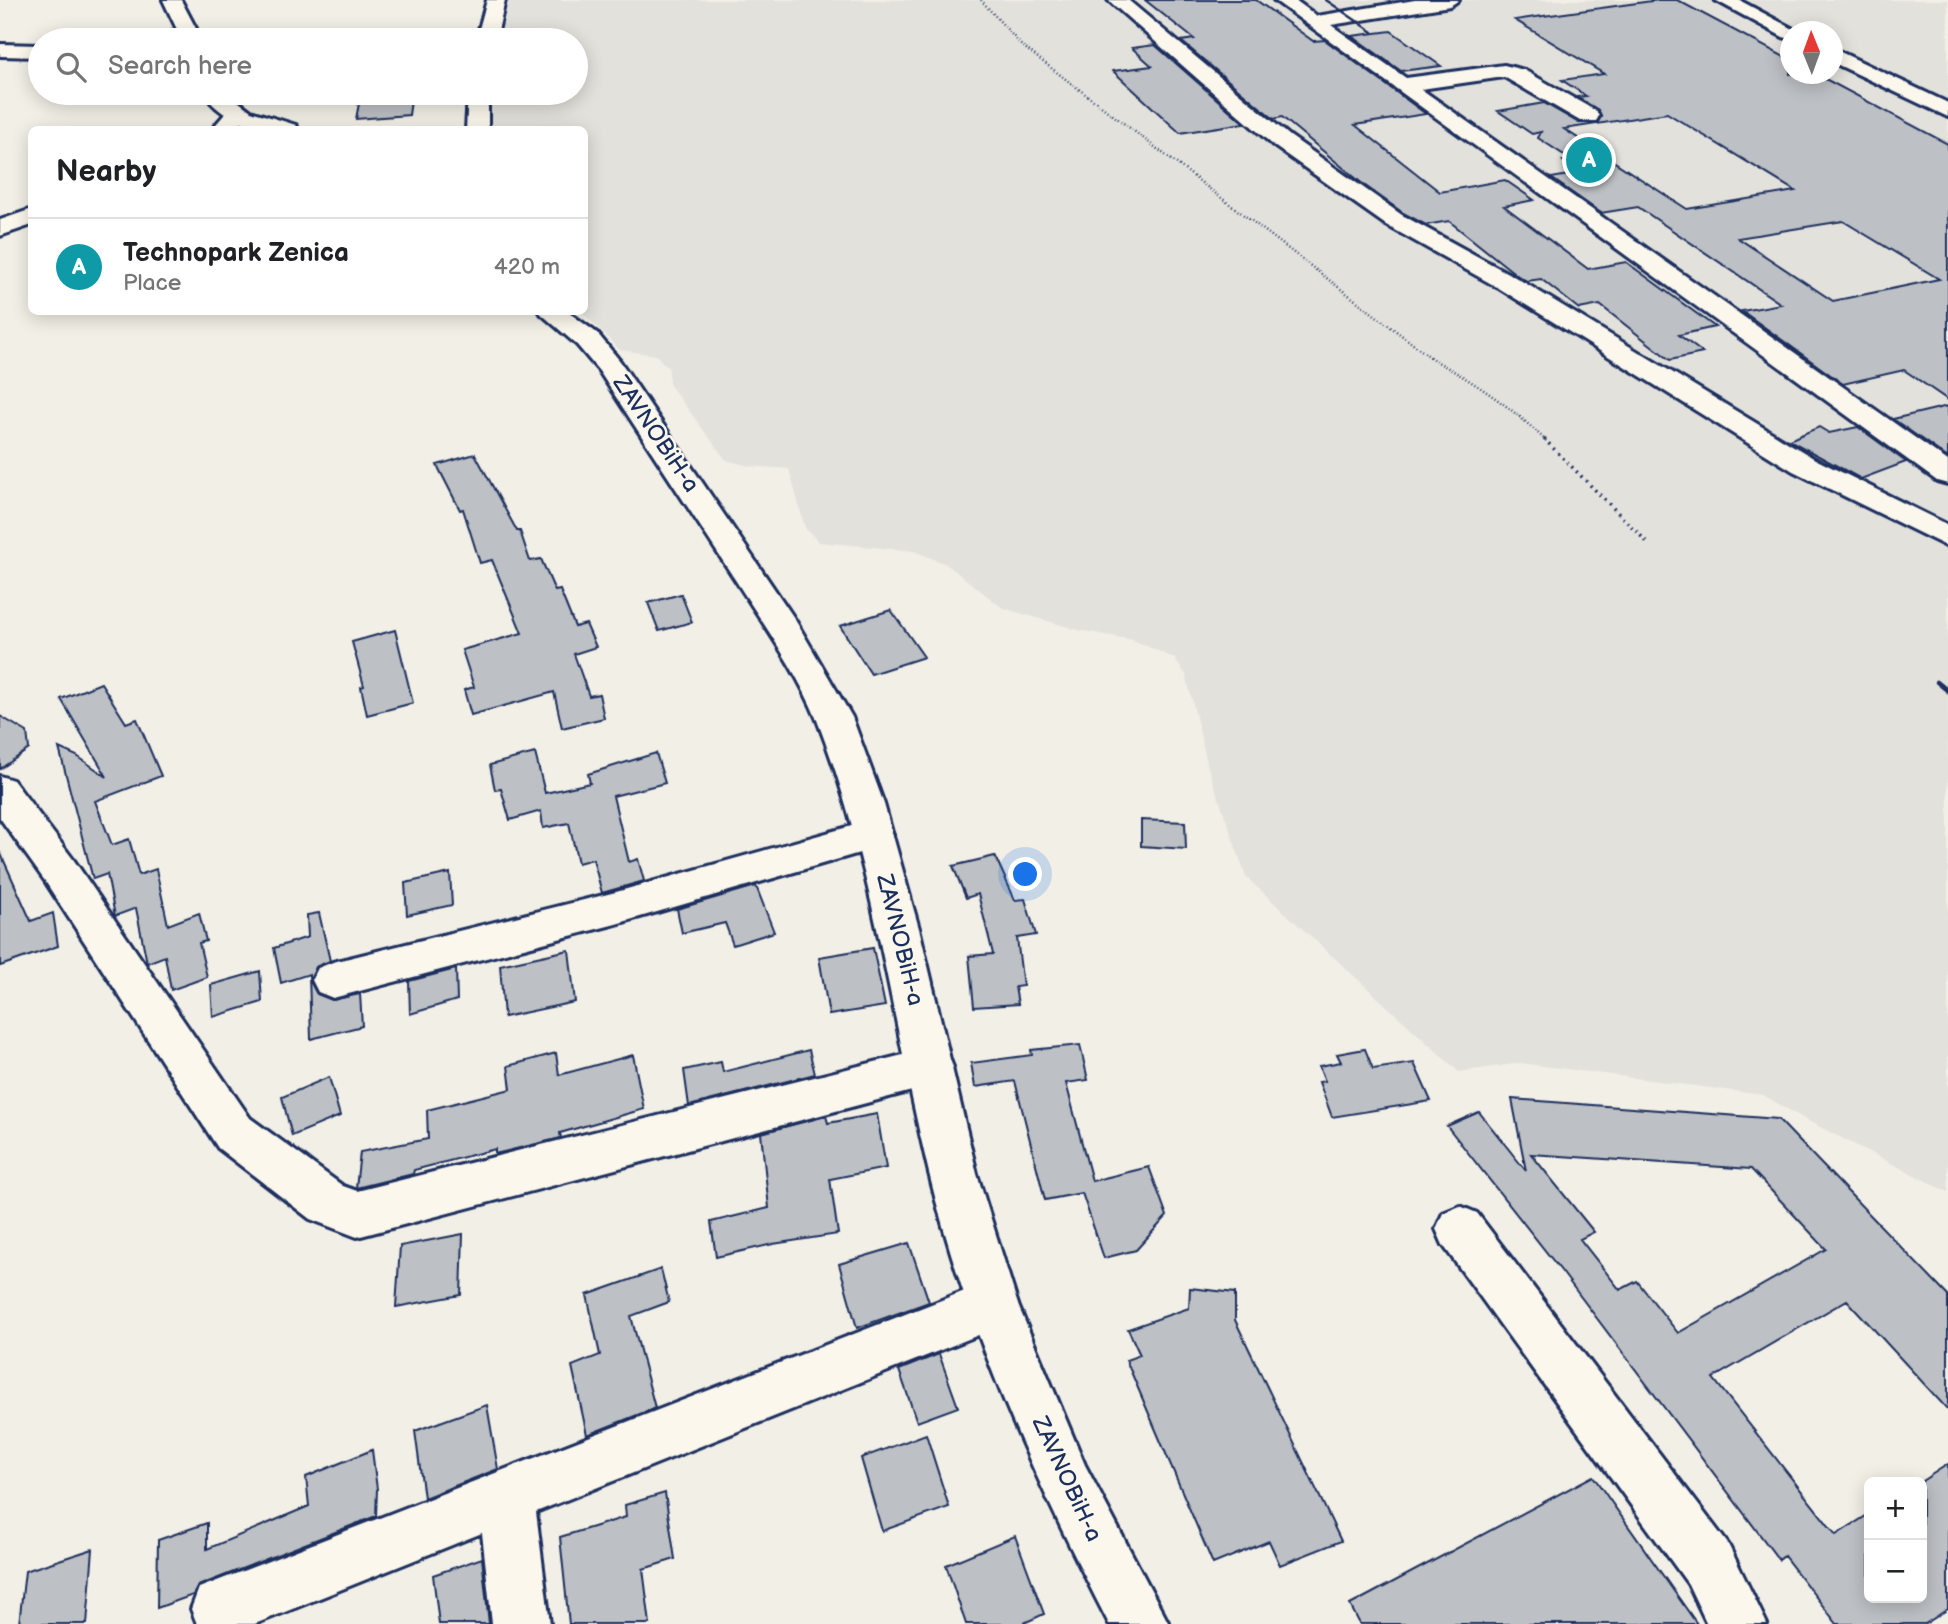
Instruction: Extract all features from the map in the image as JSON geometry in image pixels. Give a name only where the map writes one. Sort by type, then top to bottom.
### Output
[{"type":"street","points":[[172,0],[187,28]]},
{"type":"street","points":[[489,28],[496,0]]},
{"type":"street","points":[[1117,0],[1282,141],[1394,220],[1506,282],[1804,465],[1948,537]]},
{"type":"street","points":[[1283,0],[1948,475]]},
{"type":"street","points":[[1314,22],[1446,3],[1450,0]]},
{"type":"street","points":[[1724,0],[1780,28]]},
{"type":"street","points":[[0,50],[28,51]]},
{"type":"street","points":[[1843,59],[1948,111]]},
{"type":"street","points":[[1402,85],[1504,71],[1517,74],[1588,116]]},
{"type":"street","points":[[228,105],[238,113],[276,126]]},
{"type":"street","points":[[477,126],[478,105]]},
{"type":"street","points":[[226,126],[238,113]]},
{"type":"street","points":[[0,229],[28,218]]},
{"type":"street","name":"ZAVNOBiH-a","points":[[556,315],[587,339],[610,367],[782,626],[834,717],[873,835],[930,1067],[953,1174],[993,1304],[1066,1484],[1140,1624]]},
{"type":"street","points":[[0,790],[59,870],[234,1133],[327,1203],[357,1214],[930,1067]]},
{"type":"street","points":[[333,980],[616,908],[873,835]]},
{"type":"street","points":[[1460,1229],[1708,1564],[1738,1624]]},
{"type":"street","points":[[220,1609],[993,1304]]},
{"type":"street","points":[[506,1495],[520,1624]]},
{"type":"path","points":[[981,0],[1021,45],[1195,175],[1330,283],[1434,360],[1484,387],[1520,415],[1648,543]]},
{"type":"shaded area","points":[[490,0],[1948,0],[1948,1192],[1806,1120],[1763,1095],[1520,1063],[1459,1072],[1246,877],[1208,767],[1186,675],[1174,658],[1133,640],[1078,630],[1003,608],[946,564],[914,551],[819,542],[805,528],[789,469],[748,466],[726,460],[669,384],[669,369],[656,355],[620,350],[585,315],[588,315],[588,126],[473,126],[474,105],[588,105],[588,28],[484,28]]},
{"type":"building","points":[[1145,0],[1256,0],[1313,41],[1325,40],[1426,114],[1355,125],[1440,192],[1505,180],[1534,200],[1504,206],[1588,269],[1626,262],[1715,327],[1679,335],[1703,353],[1670,360],[1600,305],[1579,309],[1541,279],[1527,281],[1518,276],[1449,221],[1426,225],[1403,213],[1364,185],[1282,117],[1274,119],[1181,41],[1194,39]]},
{"type":"building","points":[[1659,0],[1677,0],[1780,55],[1780,84],[1835,84],[1948,144],[1948,400],[1904,370],[1843,384],[1742,311],[1781,304],[1638,207],[1601,213],[1551,178],[1581,173],[1563,161],[1570,159],[1538,138],[1541,132],[1532,134],[1498,111],[1544,103],[1579,123],[1598,122],[1601,117],[1598,110],[1577,97],[1586,96],[1562,80],[1604,74],[1515,20]],"holes":[[[1667,113],[1795,191],[1687,209],[1564,129]],[[1843,221],[1939,279],[1833,301],[1738,238]]]},
{"type":"building","points":[[1391,31],[1441,66],[1401,71],[1352,36]]},
{"type":"building","points":[[1155,45],[1244,123],[1180,133],[1113,71],[1152,66],[1132,48]]},
{"type":"building","points":[[359,105],[410,105],[409,115],[356,119]]},
{"type":"building","points":[[1948,406],[1948,458],[1893,419]]},
{"type":"building","points":[[1819,427],[1829,433],[1858,427],[1906,462],[1861,479],[1789,440]]},
{"type":"building","points":[[475,454],[517,531],[520,531],[530,561],[541,559],[555,591],[560,590],[575,627],[586,624],[596,647],[574,654],[589,696],[599,694],[604,718],[562,728],[554,692],[471,715],[464,690],[474,687],[462,650],[522,633],[492,560],[480,563],[463,509],[460,510],[437,465]]},
{"type":"building","points":[[681,594],[692,622],[659,631],[648,603]]},
{"type":"building","points":[[891,610],[924,657],[871,674],[840,626]]},
{"type":"building","points":[[395,630],[413,703],[367,715],[361,687],[364,686],[352,642]]},
{"type":"building","points":[[101,683],[126,723],[137,719],[161,776],[95,801],[112,845],[129,839],[139,875],[156,869],[168,925],[199,913],[206,941],[199,943],[207,977],[171,990],[165,956],[147,963],[136,908],[115,916],[107,874],[93,879],[59,748],[77,756],[107,777],[61,699]]},
{"type":"building","points":[[0,716],[27,732],[29,749],[0,769]]},
{"type":"building","points":[[535,753],[545,793],[590,783],[588,774],[656,753],[665,783],[613,796],[629,862],[638,859],[644,881],[602,893],[593,859],[578,863],[569,823],[543,828],[541,811],[510,820],[501,789],[495,790],[490,765]]},
{"type":"building","points":[[1141,820],[1185,822],[1186,849],[1141,846]]},
{"type":"building","points":[[0,852],[31,921],[53,913],[58,946],[0,966]]},
{"type":"building","points":[[995,856],[1015,900],[1025,899],[1036,935],[1017,938],[1023,986],[1015,987],[1018,1004],[974,1007],[969,956],[993,954],[978,894],[966,898],[953,866]]},
{"type":"building","points":[[450,873],[452,905],[407,915],[405,883]]},
{"type":"building","points":[[756,886],[774,932],[733,945],[725,923],[682,933],[677,909]]},
{"type":"building","points":[[319,913],[330,961],[316,967],[310,981],[317,994],[332,1000],[360,994],[362,1026],[311,1039],[309,974],[281,983],[274,948],[308,937],[307,915]]},
{"type":"building","points":[[873,948],[885,1006],[829,1015],[819,957]]},
{"type":"building","points":[[569,950],[575,1002],[504,1017],[500,965]]},
{"type":"building","points":[[456,969],[457,1000],[410,1014],[409,981]]},
{"type":"building","points":[[260,971],[262,1002],[213,1017],[211,985]]},
{"type":"building","points":[[1080,1045],[1088,1080],[1066,1083],[1092,1181],[1149,1167],[1167,1216],[1136,1250],[1104,1258],[1082,1193],[1045,1200],[1015,1081],[975,1087],[971,1063],[1032,1055],[1031,1050]]},
{"type":"building","points":[[1365,1049],[1373,1069],[1414,1063],[1431,1101],[1332,1117],[1319,1082],[1325,1081],[1319,1066],[1341,1062],[1337,1054]]},
{"type":"building","points":[[809,1050],[815,1074],[689,1106],[684,1070],[721,1062],[723,1072]]},
{"type":"building","points":[[556,1053],[559,1075],[633,1055],[644,1109],[560,1133],[561,1138],[495,1154],[495,1149],[356,1188],[360,1152],[428,1139],[427,1110],[511,1089],[508,1066]]},
{"type":"building","points":[[329,1077],[340,1116],[292,1136],[282,1097]]},
{"type":"building","points":[[1512,1099],[1778,1119],[1948,1296],[1948,1410],[1847,1300],[1713,1378],[1836,1535],[1864,1517],[1864,1603],[1927,1603],[1927,1478],[1948,1464],[1948,1609],[1925,1624],[1837,1624],[1784,1556],[1779,1560],[1562,1272],[1447,1126],[1479,1112],[1526,1171]],"holes":[[[1531,1154],[1751,1169],[1826,1249],[1678,1333],[1637,1281],[1620,1290],[1580,1239],[1594,1232]]]},
{"type":"building","points":[[877,1114],[886,1168],[830,1179],[838,1234],[773,1244],[716,1257],[711,1222],[769,1208],[761,1133],[826,1116],[828,1123]]},
{"type":"building","points":[[463,1234],[461,1295],[396,1307],[400,1246]]},
{"type":"building","points":[[909,1243],[929,1302],[857,1328],[839,1264]]},
{"type":"building","points":[[661,1269],[669,1302],[631,1316],[655,1408],[587,1435],[572,1366],[600,1355],[587,1295]]},
{"type":"building","points":[[1190,1288],[1235,1293],[1235,1320],[1341,1541],[1280,1565],[1269,1541],[1213,1564],[1126,1360],[1140,1355],[1128,1329],[1189,1308]]},
{"type":"building","points":[[939,1354],[958,1407],[917,1422],[899,1370]]},
{"type":"building","points":[[487,1405],[498,1469],[424,1498],[415,1431]]},
{"type":"building","points":[[926,1434],[949,1507],[882,1531],[861,1458]]},
{"type":"building","points":[[372,1450],[377,1489],[376,1516],[198,1586],[193,1595],[157,1608],[158,1540],[207,1523],[207,1549],[309,1506],[306,1477]]},
{"type":"building","points":[[1593,1476],[1697,1624],[1360,1624],[1350,1605]]},
{"type":"building","points":[[665,1493],[675,1559],[643,1569],[650,1624],[569,1624],[560,1537],[626,1517],[625,1505]]},
{"type":"building","points":[[1015,1536],[1044,1614],[1022,1624],[966,1624],[946,1565]]},
{"type":"building","points":[[93,1549],[87,1624],[19,1624],[25,1571]]},
{"type":"building","points":[[482,1558],[489,1624],[439,1624],[433,1575]]},
{"type":"railway","points":[[1326,0],[1373,32]]},
{"type":"railway","points":[[1937,682],[1948,691]]},
{"type":"place","name":"Technopark Zenica","points":[[1589,160]]}]
